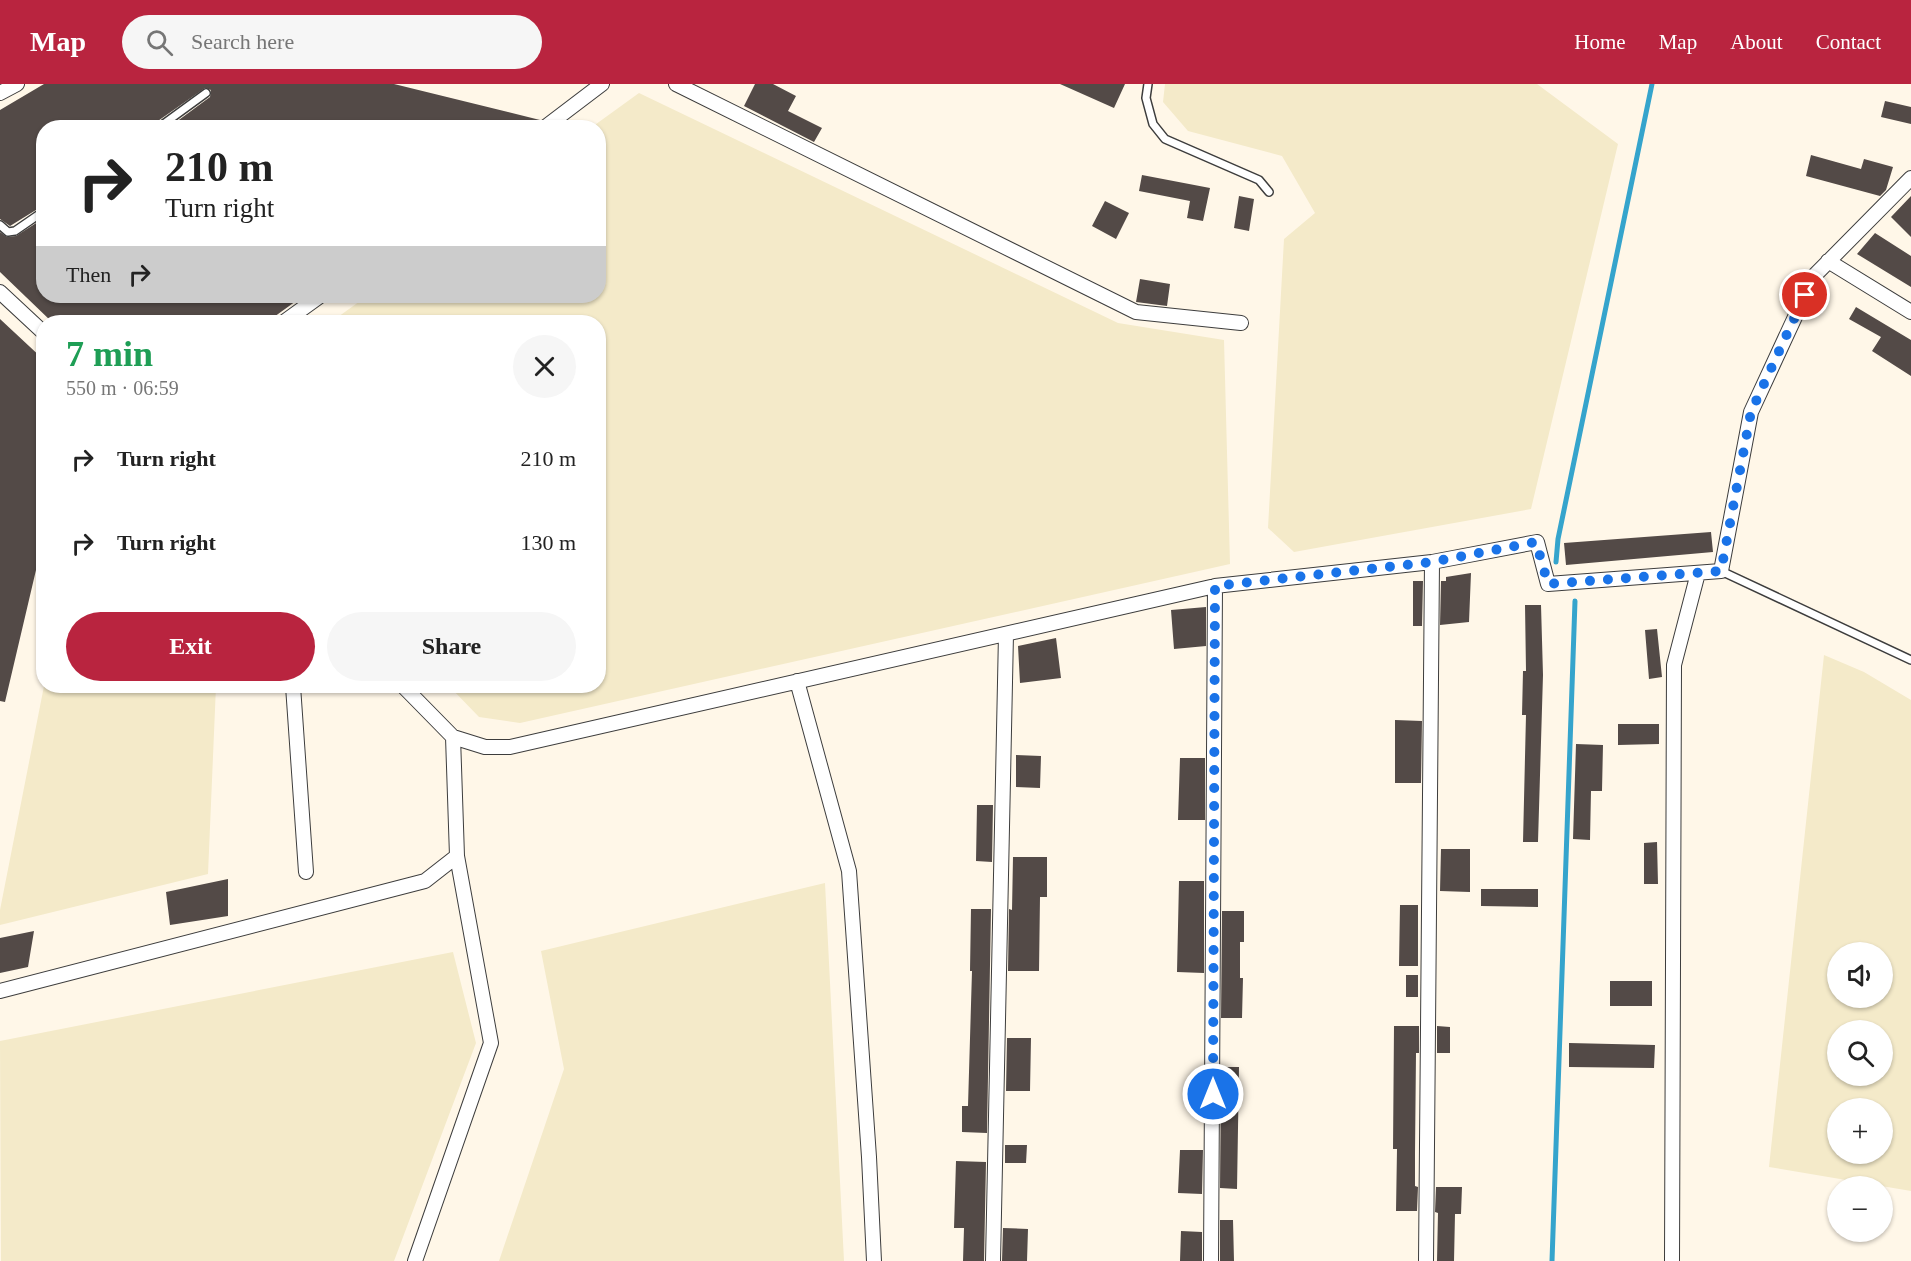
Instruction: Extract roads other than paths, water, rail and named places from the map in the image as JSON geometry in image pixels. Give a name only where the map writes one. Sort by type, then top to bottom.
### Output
[{"type":"street","points":[[0,93],[17,84]]},
{"type":"street","points":[[555,120],[602,84]]},
{"type":"street","points":[[676,84],[1136,312],[1241,323]]},
{"type":"street","points":[[410,693],[453,737],[485,747],[510,747],[1215,586],[1432,562],[1536,542],[1548,584],[1721,571],[1751,412],[1814,276],[1911,178]]},
{"type":"street","points":[[1828,261],[1911,312]]},
{"type":"street","points":[[0,292],[36,326]]},
{"type":"street","points":[[294,315],[310,303]]},
{"type":"street","points":[[1426,1261],[1432,562]]},
{"type":"street","points":[[1672,1261],[1674,665],[1698,573]]},
{"type":"street","points":[[1211,1261],[1215,586]]},
{"type":"street","points":[[993,1261],[1006,634]]},
{"type":"street","points":[[797,681],[849,871],[870,1157],[874,1261]]},
{"type":"street","points":[[293,693],[306,872]]},
{"type":"street","points":[[415,1261],[491,1043],[457,856],[453,737]]},
{"type":"street","points":[[0,991],[425,881],[457,856]]},
{"type":"lane","points":[[1148,84],[1146,98],[1153,124],[1165,139],[1258,180],[1269,192]]},
{"type":"lane","points":[[169,120],[206,93]]},
{"type":"lane","points":[[0,225],[8,232],[15,231],[36,216]]},
{"type":"lane","points":[[1721,571],[1911,660]]},
{"type":"waterway","points":[[1556,562],[1558,539],[1652,84]]},
{"type":"waterway","points":[[1552,1261],[1575,601]]}]
